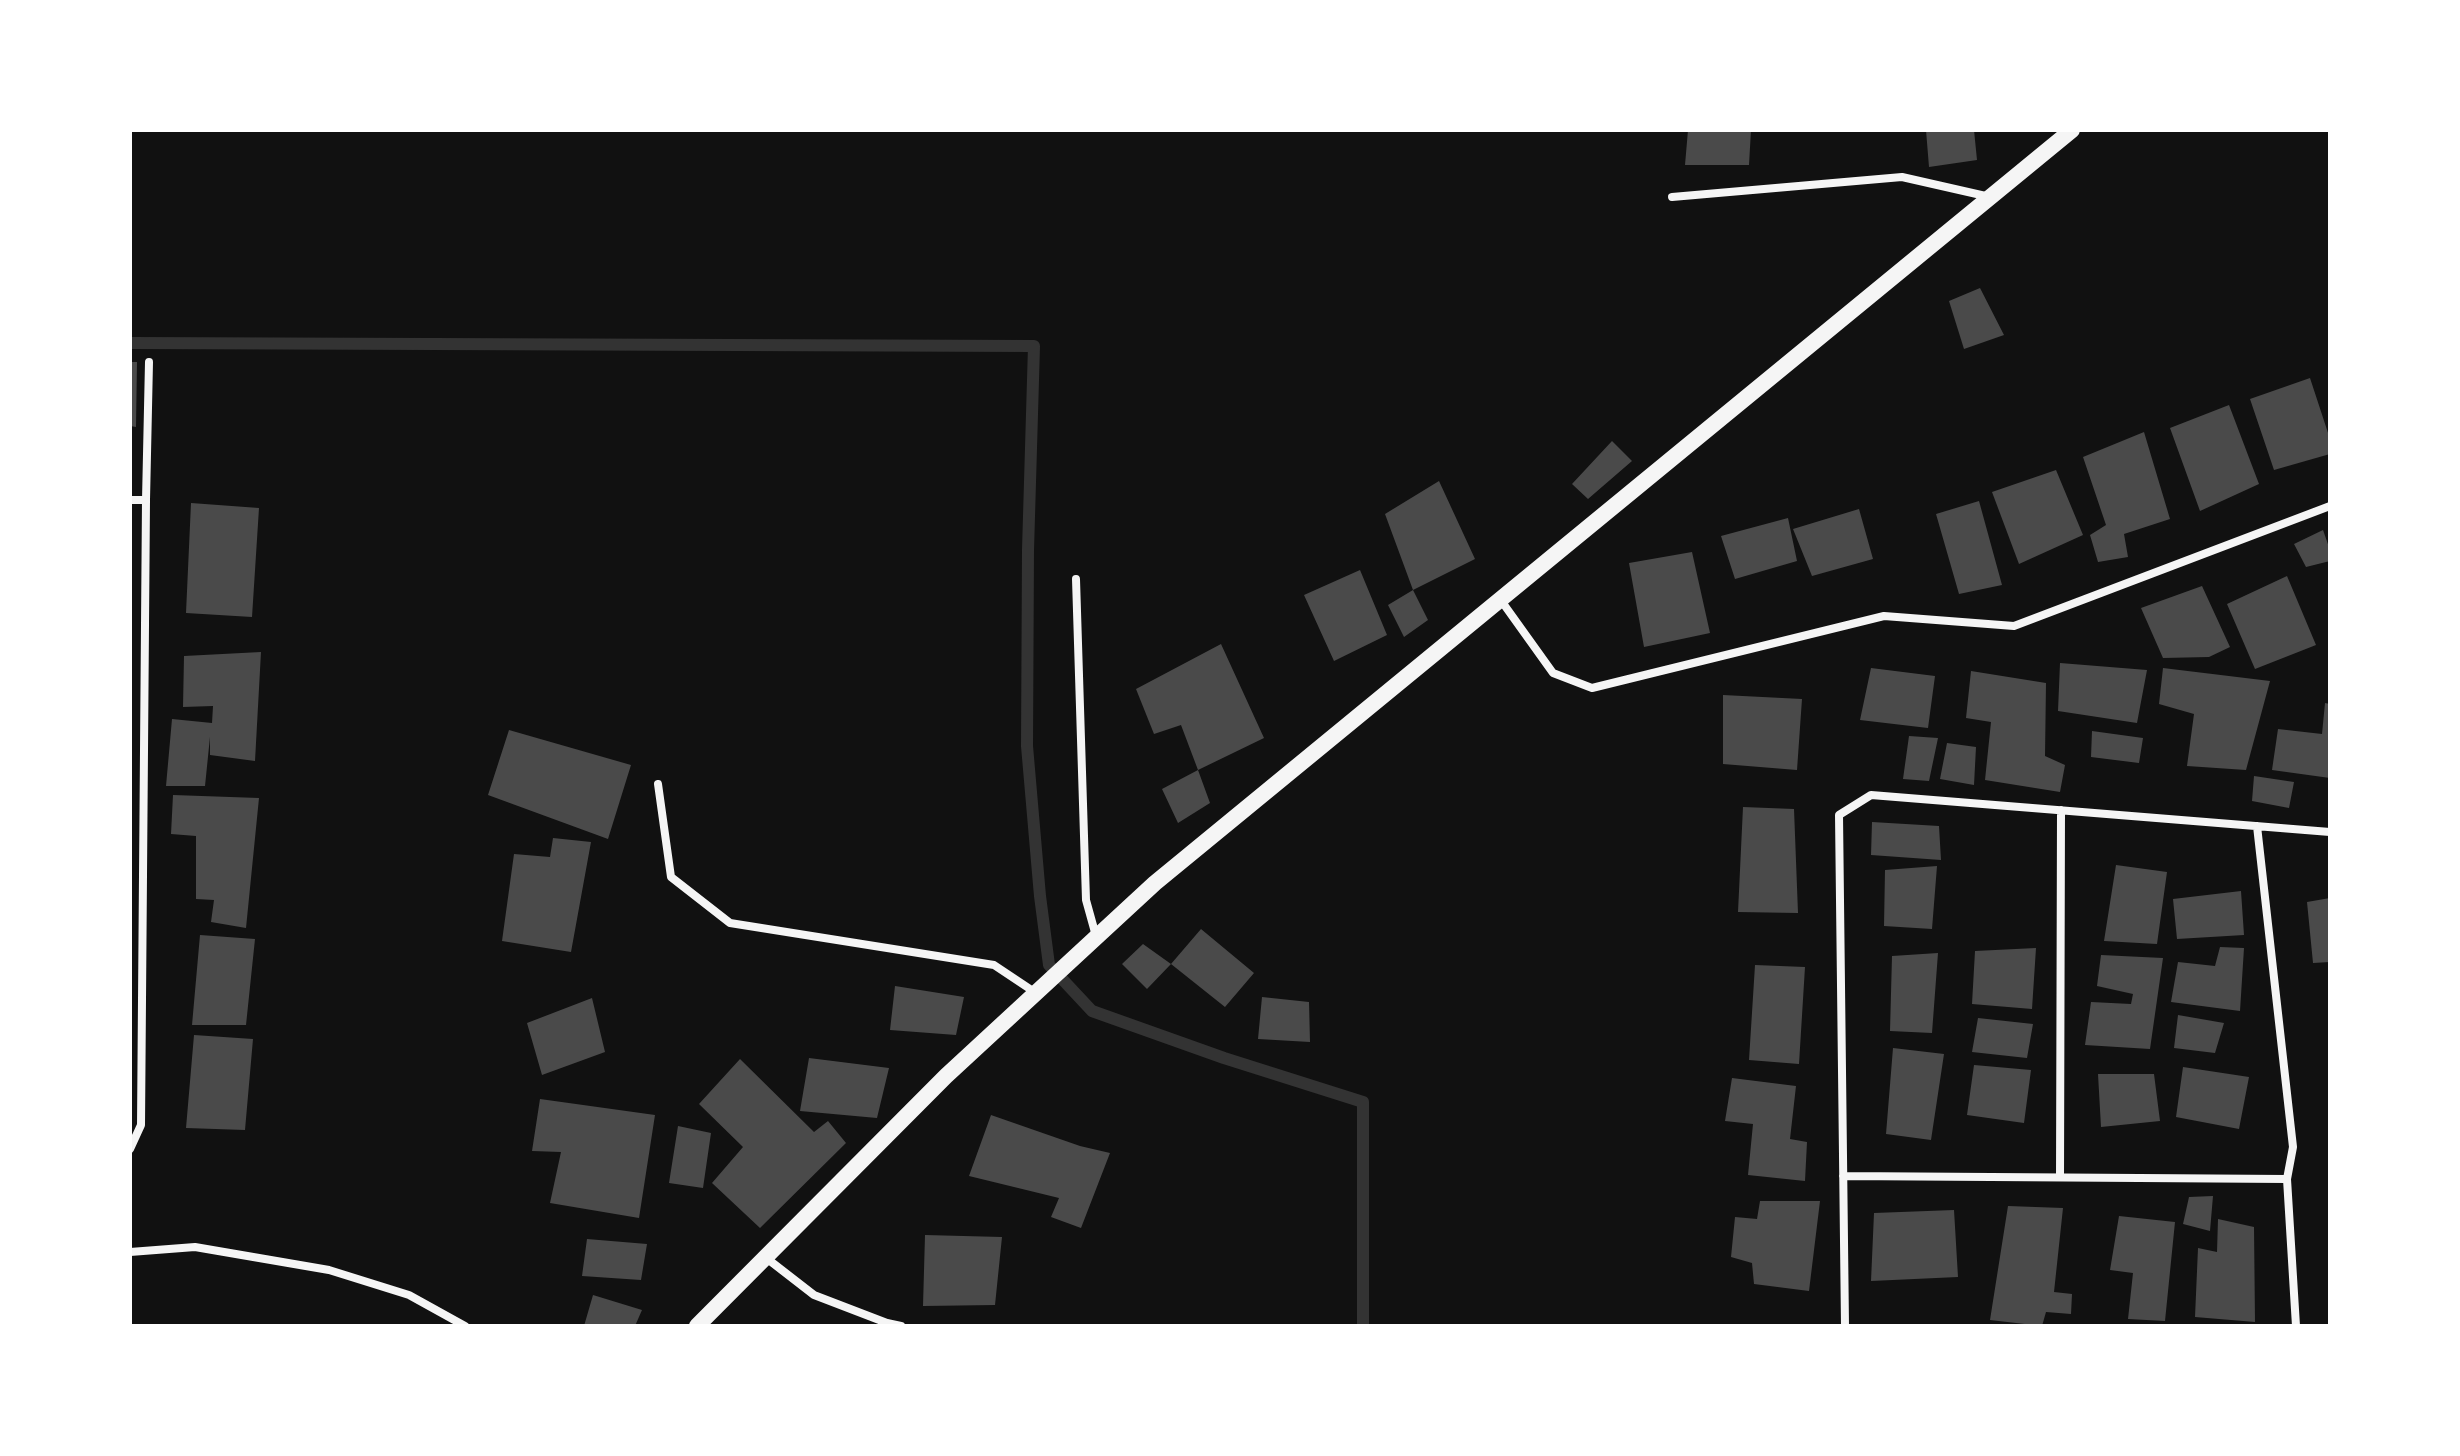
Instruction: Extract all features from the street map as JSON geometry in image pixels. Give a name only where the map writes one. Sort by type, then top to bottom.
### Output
[{"type":"main road","points":[[697,1326],[946,1076],[1155,883],[2072,130]]},
{"type":"street","points":[[1672,197],[1902,177],[1991,197]]},
{"type":"street","points":[[130,1149],[141,1125],[149,362]]},
{"type":"street","points":[[130,500],[146,500]]},
{"type":"street","points":[[1500,599],[1553,673],[1592,688],[1884,616],[2014,626],[2330,506]]},
{"type":"street","points":[[1076,579],[1086,900],[1096,937]]},
{"type":"street","points":[[658,784],[671,877],[730,923],[994,965],[1036,993]]},
{"type":"street","points":[[1845,1326],[1839,815],[1871,795],[2330,832]]},
{"type":"street","points":[[2060,1177],[2061,810]]},
{"type":"street","points":[[2257,826],[2293,1147],[2287,1179],[2296,1326]]},
{"type":"street","points":[[1843,1176],[2287,1179]]},
{"type":"street","points":[[130,1252],[195,1247],[329,1270],[409,1295],[465,1326]]},
{"type":"street","points":[[764,1256],[814,1295],[901,1326]]},
{"type":"building","points":[[1688,130],[1751,130],[1749,165],[1685,165]]},
{"type":"building","points":[[1926,130],[1974,130],[1977,160],[1929,167]]},
{"type":"building","points":[[1980,288],[2004,335],[1964,349],[1949,301]]},
{"type":"building","points":[[130,362],[137,362],[136,427],[130,426]]},
{"type":"building","points":[[2310,378],[2330,439],[2330,454],[2274,470],[2250,399]]},
{"type":"building","points":[[2229,405],[2259,484],[2200,511],[2170,428]]},
{"type":"building","points":[[2144,432],[2170,519],[2124,534],[2128,557],[2098,562],[2090,535],[2106,525],[2083,457]]},
{"type":"building","points":[[1612,441],[1632,461],[1588,499],[1572,484]]},
{"type":"building","points":[[2056,470],[2083,535],[2019,564],[1992,492]]},
{"type":"building","points":[[1439,481],[1475,559],[1413,590],[1385,514]]},
{"type":"building","points":[[1979,501],[2002,585],[1959,594],[1936,514]]},
{"type":"building","points":[[191,503],[259,508],[252,617],[186,613]]},
{"type":"building","points":[[1859,509],[1873,559],[1812,576],[1793,529]]},
{"type":"building","points":[[1788,518],[1797,561],[1735,579],[1721,536]]},
{"type":"building","points":[[2323,530],[2330,550],[2330,561],[2306,567],[2294,544]]},
{"type":"building","points":[[1692,552],[1710,633],[1644,647],[1629,563]]},
{"type":"building","points":[[1360,570],[1387,635],[1334,661],[1304,595]]},
{"type":"building","points":[[2287,576],[2316,645],[2255,669],[2227,604]]},
{"type":"building","points":[[2202,586],[2230,647],[2209,657],[2163,658],[2141,608]]},
{"type":"building","points":[[1413,590],[1428,620],[1404,637],[1388,605]]},
{"type":"building","points":[[1221,644],[1264,738],[1198,770],[1181,725],[1154,734],[1136,689]]},
{"type":"building","points":[[261,652],[255,761],[210,755],[210,737],[205,786],[166,786],[172,719],[212,723],[213,706],[183,707],[184,656]]},
{"type":"building","points":[[2060,663],[2147,670],[2137,723],[2058,711]]},
{"type":"building","points":[[1871,668],[1935,676],[1928,728],[1860,720]]},
{"type":"building","points":[[2163,668],[2270,681],[2246,770],[2187,766],[2194,714],[2159,704]]},
{"type":"building","points":[[1971,671],[2046,683],[2045,756],[2065,765],[2060,792],[1985,780],[1991,722],[1966,718]]},
{"type":"building","points":[[1723,695],[1802,699],[1797,770],[1723,764]]},
{"type":"building","points":[[2325,703],[2330,704],[2330,778],[2272,770],[2278,729],[2322,734]]},
{"type":"building","points":[[509,730],[631,765],[608,839],[488,795]]},
{"type":"building","points":[[2092,731],[2143,738],[2139,763],[2091,757]]},
{"type":"building","points":[[1909,736],[1938,738],[1929,781],[1903,779]]},
{"type":"building","points":[[1947,743],[1976,747],[1974,785],[1940,779]]},
{"type":"building","points":[[1198,770],[1210,803],[1178,823],[1162,789]]},
{"type":"building","points":[[2254,776],[2294,782],[2289,808],[2252,801]]},
{"type":"building","points":[[173,795],[259,798],[246,928],[211,922],[214,900],[196,899],[196,836],[171,834]]},
{"type":"building","points":[[1743,807],[1794,809],[1798,913],[1738,912]]},
{"type":"building","points":[[1872,822],[1939,826],[1941,860],[1871,855]]},
{"type":"building","points":[[553,838],[591,842],[571,952],[502,941],[514,854],[550,857]]},
{"type":"building","points":[[2116,865],[2167,872],[2157,944],[2104,941]]},
{"type":"building","points":[[1937,866],[1932,929],[1884,926],[1885,870]]},
{"type":"building","points":[[2241,891],[2244,935],[2177,939],[2173,899]]},
{"type":"building","points":[[2330,898],[2330,962],[2313,963],[2307,902]]},
{"type":"building","points":[[1201,929],[1254,973],[1225,1007],[1171,964]]},
{"type":"building","points":[[200,935],[255,939],[246,1025],[192,1025]]},
{"type":"building","points":[[1143,944],[1171,964],[1147,989],[1122,964]]},
{"type":"building","points":[[2220,947],[2244,948],[2240,1011],[2171,1002],[2178,962],[2215,966]]},
{"type":"building","points":[[2036,948],[2032,1009],[1972,1004],[1975,951]]},
{"type":"building","points":[[1938,953],[1932,1033],[1890,1031],[1892,956]]},
{"type":"building","points":[[2101,955],[2163,958],[2150,1049],[2085,1045],[2091,1002],[2131,1004],[2133,994],[2097,986]]},
{"type":"building","points":[[1755,965],[1805,967],[1799,1064],[1749,1060]]},
{"type":"building","points":[[895,986],[964,997],[956,1035],[890,1030]]},
{"type":"building","points":[[1262,997],[1309,1002],[1310,1042],[1258,1039]]},
{"type":"building","points":[[592,998],[605,1052],[542,1075],[527,1023]]},
{"type":"building","points":[[2178,1015],[2224,1023],[2215,1053],[2174,1048]]},
{"type":"building","points":[[1978,1018],[2033,1024],[2027,1058],[1972,1052]]},
{"type":"building","points":[[194,1035],[253,1039],[245,1130],[186,1128]]},
{"type":"building","points":[[1893,1048],[1944,1054],[1931,1140],[1886,1134]]},
{"type":"building","points":[[809,1058],[889,1068],[877,1118],[800,1111]]},
{"type":"building","points":[[740,1059],[814,1132],[828,1121],[846,1143],[760,1228],[712,1183],[743,1147],[699,1104]]},
{"type":"building","points":[[1974,1065],[2031,1070],[2024,1123],[1967,1115]]},
{"type":"building","points":[[2183,1067],[2249,1077],[2239,1129],[2176,1117]]},
{"type":"building","points":[[2098,1074],[2154,1074],[2160,1121],[2101,1127]]},
{"type":"building","points":[[1732,1078],[1796,1086],[1790,1139],[1807,1142],[1805,1181],[1748,1175],[1753,1124],[1725,1121]]},
{"type":"building","points":[[540,1099],[655,1115],[639,1218],[550,1203],[561,1152],[532,1151]]},
{"type":"building","points":[[991,1115],[1080,1146],[1110,1153],[1081,1228],[1051,1217],[1059,1198],[969,1176]]},
{"type":"building","points":[[678,1126],[711,1133],[703,1188],[669,1183]]},
{"type":"building","points":[[2213,1196],[2210,1231],[2183,1224],[2189,1197]]},
{"type":"building","points":[[1760,1201],[1820,1201],[1809,1291],[1754,1284],[1752,1263],[1731,1257],[1735,1217],[1757,1219]]},
{"type":"building","points":[[2008,1206],[2063,1208],[2054,1292],[2072,1294],[2071,1314],[2046,1312],[2042,1326],[1990,1320]]},
{"type":"building","points":[[1954,1210],[1958,1277],[1871,1281],[1874,1213]]},
{"type":"building","points":[[2119,1216],[2175,1222],[2165,1321],[2128,1319],[2133,1273],[2110,1270]]},
{"type":"building","points":[[2218,1219],[2254,1227],[2255,1322],[2195,1317],[2198,1248],[2217,1252]]},
{"type":"building","points":[[925,1235],[1002,1237],[995,1305],[923,1306]]},
{"type":"building","points":[[587,1239],[647,1244],[641,1280],[582,1276]]},
{"type":"building","points":[[593,1295],[642,1310],[635,1326],[584,1326]]},
{"type":"waterway","points":[[130,343],[1034,346],[1028,550],[1027,746],[1049,965],[1092,1011],[1224,1058],[1363,1102],[1363,1326]]}]
